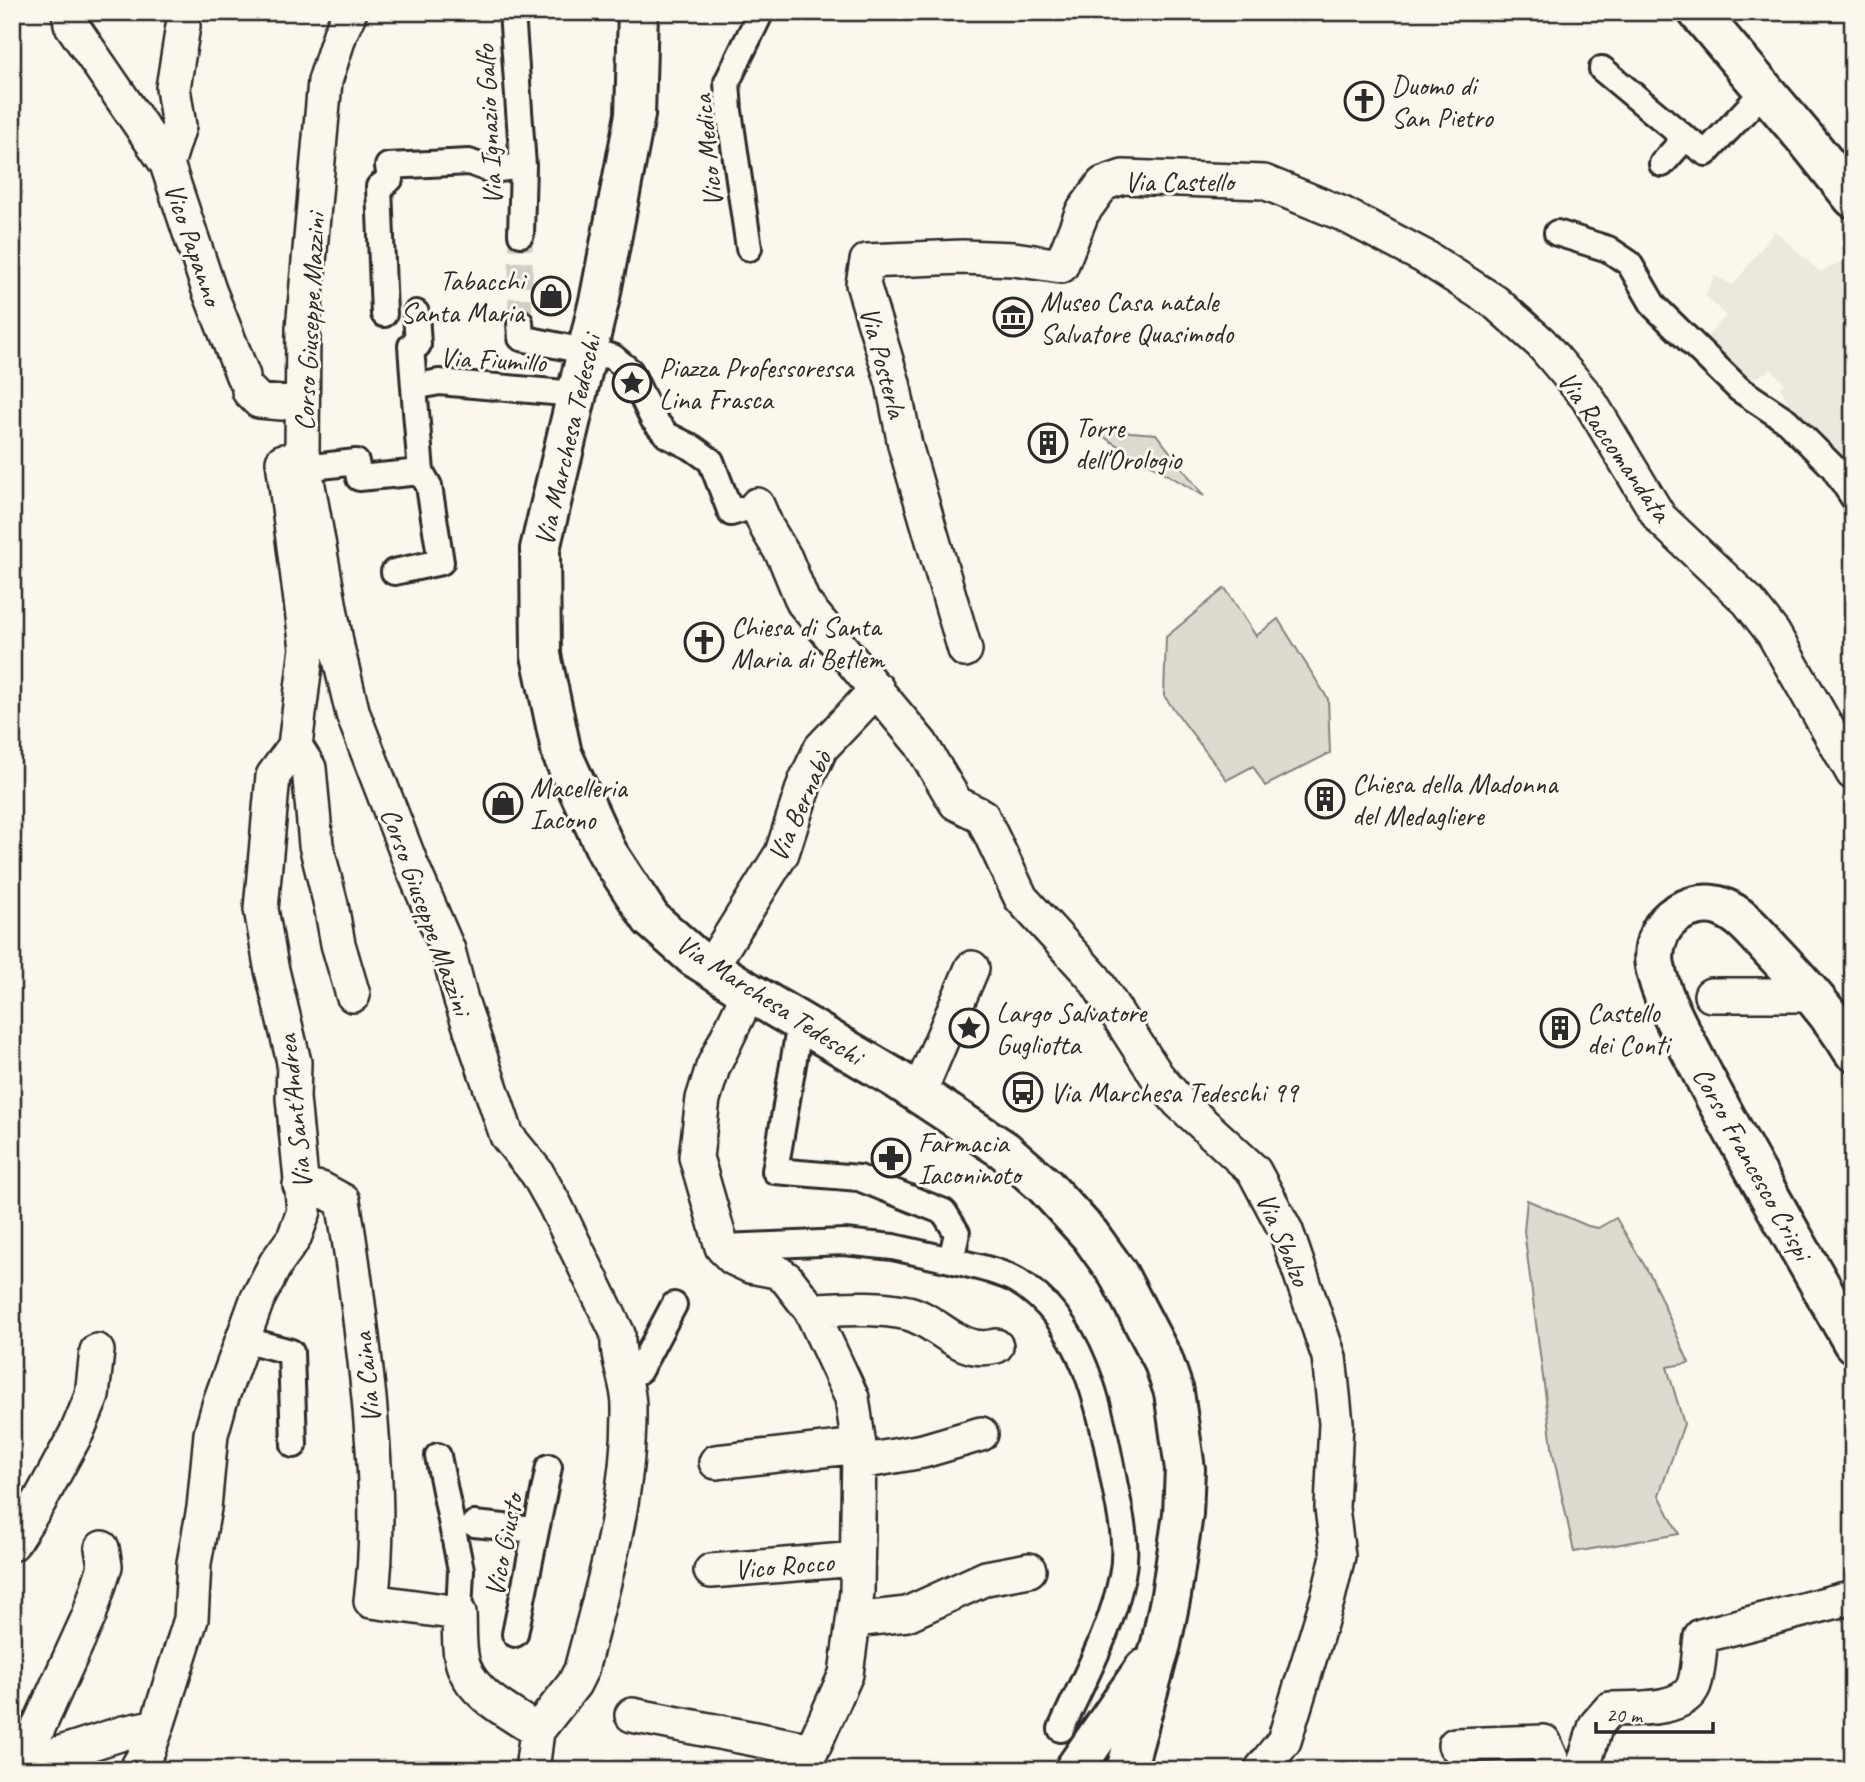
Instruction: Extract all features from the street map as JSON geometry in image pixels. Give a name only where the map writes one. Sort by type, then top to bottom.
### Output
[{"type":"street","points":[[69,12],[71,24],[167,164]]},
{"type":"street","name":"Corso Giuseppe Mazzini","points":[[350,12],[340,34],[326,81],[303,329],[304,468],[337,647],[353,714],[411,864],[448,950],[461,1000],[507,1136],[537,1173],[618,1334],[617,1349],[629,1404],[626,1476],[621,1516],[581,1670],[574,1684],[537,1731]]},
{"type":"street","name":"Via Ignazio Galfo","points":[[512,12],[523,166],[522,234]]},
{"type":"street","name":"Via Marchesa Tedeschi","points":[[638,12],[635,115],[607,264],[540,549],[541,655],[562,754],[607,852],[651,919],[710,968],[919,1093],[1004,1150],[1045,1186],[1090,1236],[1118,1275],[1163,1360],[1174,1392],[1185,1469],[1183,1514],[1171,1595],[1161,1644],[1126,1770]]},
{"type":"street","name":"Vico Medica","points":[[749,248],[727,82],[761,12]]},
{"type":"street","points":[[1698,12],[1853,198]]},
{"type":"street","name":"Vico Papanno","points":[[183,26],[173,88],[179,126],[167,164],[209,290],[246,384],[259,401],[282,403]]},
{"type":"street","points":[[1602,69],[1706,153],[1765,90]]},
{"type":"street","points":[[1662,164],[1685,138]]},
{"type":"street","points":[[384,314],[379,187],[390,179],[388,166],[469,162],[491,170],[523,166]]},
{"type":"street","name":"Via Castello","points":[[1061,266],[1082,213],[1103,184],[1123,177],[1264,182],[1343,214]]},
{"type":"street","name":"Via Raccomandata","points":[[1343,214],[1425,257],[1495,302],[1541,343],[1587,397],[1660,518],[1748,601],[1773,633],[1853,773]]},
{"type":"street","points":[[1557,233],[1608,249],[1629,263],[1654,306],[1739,389],[1787,421],[1833,467],[1853,497]]},
{"type":"street","name":"Via Posterla","points":[[965,650],[905,445],[893,383],[863,284],[867,261],[962,257],[1014,259],[1061,266]]},
{"type":"street","name":"Via Sant'Andrea","points":[[136,1770],[149,1748],[191,1619],[194,1563],[204,1508],[211,1434],[220,1402],[257,1300],[276,1263],[294,1238],[304,1211],[293,1098],[294,1062],[271,966],[261,909],[273,776],[295,746],[307,648],[284,479],[282,403],[285,338],[290,307],[308,272]]},
{"type":"street","points":[[414,387],[411,346],[418,345],[416,313]]},
{"type":"street","points":[[520,322],[521,338],[612,357],[629,371],[653,419],[667,435],[711,461],[731,513],[757,505],[785,558],[803,601],[877,689]]},
{"type":"street","name":"Via Fiumillo","points":[[394,572],[441,562],[429,486],[421,472],[414,387],[439,382],[576,394]]},
{"type":"street","points":[[304,468],[356,462],[359,478],[421,472]]},
{"type":"street","name":"Via Bernabò","points":[[710,968],[782,853],[806,782],[821,748],[877,689]]},
{"type":"street","name":"Via Sbalzo","points":[[877,689],[921,744],[956,803],[982,816],[1021,898],[1094,978],[1157,1076],[1179,1102],[1254,1171],[1286,1231],[1329,1357],[1336,1423],[1332,1508],[1338,1556],[1328,1598],[1284,1741],[1261,1770]]},
{"type":"street","points":[[1813,706],[1853,730]]},
{"type":"street","points":[[295,746],[309,768],[316,845],[338,944],[353,995]]},
{"type":"street","name":"Corso Francesco Crispi","points":[[1813,995],[1741,918],[1720,906],[1702,905],[1686,909],[1670,919],[1660,932],[1655,950],[1655,967],[1667,1000],[1716,1100],[1853,1343]]},
{"type":"street","points":[[919,1093],[972,968]]},
{"type":"street","points":[[632,1715],[810,1764],[846,1674],[857,1592],[859,1454],[852,1398],[811,1310],[787,1279],[776,1271],[750,1266],[733,1258],[722,1247],[696,1157],[706,1089],[713,1067],[749,992]]},
{"type":"street","points":[[1711,996],[1813,995],[1853,1051]]},
{"type":"street","points":[[800,1023],[775,1171],[859,1178],[944,1212],[957,1233],[951,1260]]},
{"type":"street","name":"Via Caina","points":[[300,1185],[321,1189],[343,1201],[356,1276],[375,1462],[377,1557],[371,1601],[459,1613]]},
{"type":"street","points":[[722,1247],[844,1242],[893,1247],[951,1260],[1017,1281],[1044,1303],[1069,1334],[1087,1368],[1108,1446],[1124,1532],[1123,1573],[1116,1606],[1060,1729]]},
{"type":"street","points":[[639,1371],[674,1305]]},
{"type":"street","points":[[811,1310],[879,1308],[912,1314],[949,1337],[982,1350],[996,1346]]},
{"type":"street","points":[[243,1339],[291,1352],[293,1445]]},
{"type":"street","points":[[12,1544],[39,1502],[82,1420],[92,1396],[97,1351]]},
{"type":"street","points":[[716,1462],[923,1451],[981,1434]]},
{"type":"street","points":[[438,1456],[461,1570],[459,1613],[463,1666],[474,1685],[484,1694],[537,1731],[532,1770]]},
{"type":"street","name":"Vico Giusto","points":[[515,1634],[549,1467]]},
{"type":"street","points":[[474,1524],[535,1530]]},
{"type":"street","points":[[19,1770],[89,1616],[105,1566],[102,1548]]},
{"type":"street","name":"Vico Rocco","points":[[711,1571],[857,1559]]},
{"type":"street","points":[[854,1620],[907,1614],[986,1578],[1029,1570]]},
{"type":"street","points":[[1582,1770],[1596,1725],[1610,1709],[1651,1708],[1679,1702],[1694,1687],[1701,1636],[1853,1597]]},
{"type":"street","points":[[1074,1770],[1161,1644]]},
{"type":"street","points":[[33,1770],[44,1758],[123,1733],[157,1726]]},
{"type":"street","points":[[1455,1745],[1544,1742],[1556,1770]]},
{"type":"shaded area","points":[[1775,231],[1820,272],[1853,256],[1853,485],[1796,418],[1780,387],[1784,383],[1772,369],[1745,384],[1701,343],[1726,316],[1705,295],[1715,276],[1733,285]]},
{"type":"shaded area","points":[[1093,429],[1156,434],[1204,496],[1110,441]]},
{"type":"shaded area","points":[[1225,588],[1256,636],[1278,619],[1328,699],[1330,753],[1265,786],[1253,766],[1227,780],[1164,696],[1166,637]]},
{"type":"shaded area","points":[[1527,1200],[1588,1226],[1598,1228],[1616,1218],[1652,1278],[1689,1363],[1667,1367],[1684,1424],[1659,1495],[1679,1534],[1574,1552],[1553,1454],[1524,1231]]},
{"type":"tunnel","points":[[520,322],[521,234]]},
{"type":"place","name":"Duomo di San Pietro","points":[[1364,101]]},
{"type":"place","name":"Tabacchi Santa Maria","points":[[551,296]]},
{"type":"place","name":"Museo Casa natale Salvatore Quasimodo","points":[[1013,317]]},
{"type":"place","name":"Piazza Professoressa Lina Frasca","points":[[632,383]]},
{"type":"place","name":"Torre dell'Orologio","points":[[1048,443]]},
{"type":"place","name":"Chiesa di Santa Maria di Betlem","points":[[704,642]]},
{"type":"place","name":"Chiesa della Madonna del Medagliere","points":[[1325,799]]},
{"type":"place","name":"Macelleria Iacono","points":[[503,803]]},
{"type":"place","name":"Largo Salvatore Gugliotta","points":[[969,1028]]},
{"type":"place","name":"Castello dei Conti","points":[[1560,1028]]},
{"type":"place","name":"Via Marchesa Tedeschi 99","points":[[1023,1092]]},
{"type":"place","name":"Farmacia Iaconinoto","points":[[891,1158]]}]
